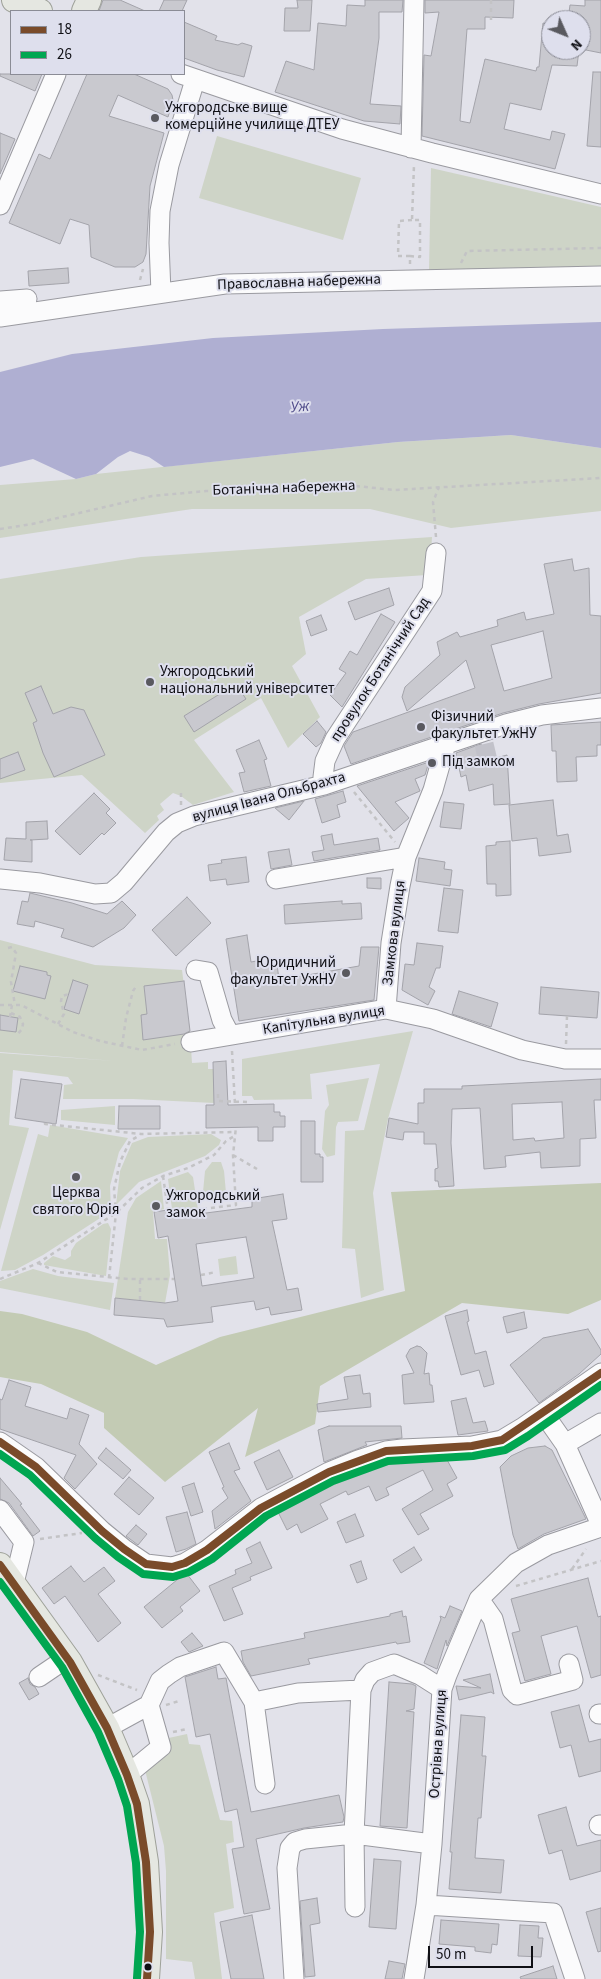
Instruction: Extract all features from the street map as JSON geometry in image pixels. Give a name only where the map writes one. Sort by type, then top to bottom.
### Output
[{"type":"main road","points":[[14,0],[38,10]]},
{"type":"main road","points":[[7,1574],[67,1658],[107,1728],[127,1775],[136,1804],[146,1862],[150,1932],[147,1979]]},
{"type":"street","points":[[413,148],[414,0]]},
{"type":"street","points":[[0,205],[56,75]]},
{"type":"street","points":[[161,292],[160,212],[168,165],[188,77],[342,129],[601,194]]},
{"type":"street","name":"Православна набережна","points":[[0,317],[225,284],[601,276]]},
{"type":"street","points":[[0,301],[27,300]]},
{"type":"street","name":"провулок Ботанічний Сад","points":[[324,786],[325,761],[335,739],[432,591],[436,553]]},
{"type":"street","name":"вулиця Івана Ольбрахта","points":[[0,878],[40,883],[95,894],[111,893],[124,882],[160,838],[177,823],[194,816],[324,786],[446,744],[482,738],[542,715],[601,708]]},
{"type":"street","name":"Замкова вулиця","points":[[386,1009],[394,914],[406,857],[433,790],[446,744]]},
{"type":"street","name":"Замкова вулиця","points":[[276,879],[406,857]]},
{"type":"street","points":[[196,970],[208,972],[226,1036]]},
{"type":"street","name":"Капітульна вулиця","points":[[191,1042],[386,1009],[433,1019],[522,1050],[565,1059],[601,1060]]},
{"type":"street","points":[[0,1442],[36,1467],[102,1530],[146,1564],[172,1567],[185,1563],[207,1550],[261,1508],[358,1460],[402,1449],[487,1444],[502,1440],[544,1414],[601,1373]]},
{"type":"street","points":[[544,1414],[565,1444],[601,1526]]},
{"type":"street","points":[[565,1444],[601,1423]]},
{"type":"street","points":[[0,1510],[24,1542],[7,1574]]},
{"type":"street","name":"Острівна вулиця","points":[[414,1979],[426,1905],[432,1844],[442,1689],[479,1599],[516,1563],[548,1545],[601,1526]]},
{"type":"street","points":[[479,1599],[493,1619],[512,1690],[517,1695],[573,1680],[569,1664]]},
{"type":"street","points":[[107,1728],[151,1700],[160,1681],[168,1674],[180,1667],[224,1652],[254,1702],[265,1784]]},
{"type":"street","points":[[39,1677],[67,1658]]},
{"type":"street","points":[[355,1907],[354,1834],[361,1690],[365,1680],[372,1672],[394,1664],[420,1675],[442,1689]]},
{"type":"street","points":[[254,1702],[298,1693],[361,1690]]},
{"type":"street","points":[[127,1775],[161,1747],[151,1700]]},
{"type":"street","points":[[294,1979],[287,1868],[290,1848],[295,1842],[304,1839],[354,1834],[432,1844]]},
{"type":"street","points":[[426,1905],[553,1913],[575,1979]]},
{"type":"path","points":[[491,0],[491,20]]},
{"type":"path","points":[[412,220],[413,148]]},
{"type":"path","points":[[399,220],[420,220],[420,257],[410,256],[398,256],[399,220]]},
{"type":"path","points":[[467,251],[601,248]]},
{"type":"path","points":[[409,279],[410,256]]},
{"type":"path","name":"Ботанічна набережна","points":[[0,529],[32,524],[152,496],[206,490],[265,490],[346,485],[394,490],[541,483],[601,478]]},
{"type":"path","points":[[436,553],[433,502],[439,487]]},
{"type":"path","points":[[354,790],[406,857]]},
{"type":"path","points":[[181,791],[181,796]]},
{"type":"path","points":[[8,948],[12,948],[16,953],[12,977],[13,1005],[10,1015],[20,1017],[23,1024],[16,1036]]},
{"type":"path","points":[[12,977],[16,978]]},
{"type":"path","points":[[122,1046],[132,991],[137,985]]},
{"type":"path","points":[[58,1024],[64,1014],[61,1001],[62,996],[68,994]]},
{"type":"path","points":[[0,1006],[21,1005],[73,1032],[100,1041],[142,1050],[191,1042]]},
{"type":"path","points":[[566,1016],[566,1045]]},
{"type":"path","points":[[233,1056],[236,1103]]},
{"type":"path","points":[[218,1094],[218,1102],[251,1102]]},
{"type":"path","points":[[45,1123],[141,1134],[236,1134]]},
{"type":"path","points":[[203,1209],[236,1205],[233,1155],[236,1127]]},
{"type":"path","points":[[109,1278],[116,1214],[114,1189],[120,1162],[130,1142],[141,1134]]},
{"type":"path","points":[[0,1279],[38,1263],[116,1214],[142,1188],[163,1176],[188,1168],[214,1154],[226,1141],[236,1134]]},
{"type":"path","points":[[233,1155],[257,1170]]},
{"type":"path","points":[[163,1176],[168,1210]]},
{"type":"path","points":[[217,1207],[218,1212]]},
{"type":"path","points":[[38,1263],[57,1272],[109,1278],[174,1279]]},
{"type":"path","points":[[201,1275],[216,1272]]},
{"type":"path","points":[[140,1279],[140,1300]]},
{"type":"path","points":[[24,1542],[102,1530]]},
{"type":"path","points":[[572,1570],[588,1546]]},
{"type":"path","points":[[509,1588],[601,1561]]},
{"type":"path","points":[[90,1672],[151,1700]]},
{"type":"shaded area","points":[[217,136],[361,178],[343,240],[199,198]]},
{"type":"shaded area","points":[[431,168],[601,207],[601,268],[429,272]]},
{"type":"shaded area","points":[[511,435],[601,448],[601,511],[451,528],[370,509],[192,509],[0,538],[0,485],[76,479],[96,474],[398,442]]},
{"type":"shaded area","name":"Ужгородський національний університет","points":[[432,537],[427,575],[366,579],[299,617],[306,654],[292,666],[320,717],[288,748],[261,698],[194,740],[234,792],[193,805],[181,796],[173,793],[160,804],[164,810],[157,816],[159,820],[145,833],[82,775],[0,783],[0,579],[141,557]]},
{"type":"shaded area","points":[[0,940],[95,965],[182,970],[192,1063],[208,1062],[208,1069],[214,1069],[214,1103],[133,1099],[63,1099],[64,1085],[73,1084],[68,1077],[13,1070],[9,1125],[29,1128],[0,1230],[0,1053],[115,1061],[0,1052]]},
{"type":"shaded area","points":[[413,1031],[388,1119],[373,1193],[384,1290],[361,1298],[355,1249],[342,1248],[345,1131],[364,1130],[380,1064],[310,1074],[312,1099],[254,1100],[252,1096],[242,1096],[242,1059]]},
{"type":"shaded area","points":[[369,1078],[358,1121],[338,1122],[336,1127],[335,1155],[327,1157],[322,1149],[325,1111],[329,1105],[326,1085]]},
{"type":"shaded area","points":[[115,1106],[115,1125],[61,1120],[61,1110]]},
{"type":"shaded area","points":[[50,1125],[128,1138],[119,1152],[110,1186],[111,1211],[43,1255],[15,1270],[1,1271],[38,1134],[48,1137]]},
{"type":"shaded area","points":[[211,1134],[221,1140],[219,1145],[205,1156],[139,1182],[116,1205],[120,1171],[132,1143],[148,1137]]},
{"type":"shaded area","points":[[212,1162],[221,1162],[224,1171],[226,1193],[213,1197],[203,1192],[205,1171]]},
{"type":"shaded area","points":[[188,1172],[193,1177],[198,1210],[185,1213],[183,1207],[172,1209],[168,1179]]},
{"type":"shaded area","points":[[161,1181],[164,1209],[153,1212],[155,1239],[167,1239],[170,1275],[165,1303],[115,1298],[128,1212],[136,1198]]},
{"type":"shaded area","points":[[108,1223],[111,1229],[106,1276],[44,1265],[53,1256],[65,1260],[71,1256],[71,1251],[76,1243],[103,1224]]},
{"type":"shaded area","points":[[236,1256],[238,1274],[220,1276],[218,1259]]},
{"type":"shaded area","points":[[33,1269],[58,1276],[114,1283],[110,1310],[0,1288],[0,1281]]},
{"type":"shaded area","points":[[187,1734],[189,1744],[200,1745],[220,1820],[232,1821],[234,1842],[226,1844],[234,1908],[214,1913],[222,1979],[195,1979],[192,1962],[166,1959],[166,1871],[164,1846],[145,1770],[164,1739]]},
{"type":"green space","points":[[601,1183],[601,1300],[568,1314],[462,1303],[320,1386],[315,1424],[245,1457],[258,1408],[165,1482],[104,1428],[104,1413],[41,1384],[0,1377],[0,1311],[22,1314],[87,1332],[156,1365],[220,1337],[405,1291],[391,1192]]},
{"type":"water","name":"Уж","points":[[601,322],[601,448],[511,435],[398,442],[164,467],[149,457],[130,451],[118,457],[96,474],[76,479],[33,459],[0,467],[0,372],[72,354],[213,338],[383,329]]},
{"type":"building","points":[[103,0],[120,0],[143,10],[99,10]]},
{"type":"building","points":[[164,0],[187,0],[182,10],[159,10]]},
{"type":"building","points":[[297,0],[312,0],[310,31],[284,31],[285,8],[298,8]]},
{"type":"building","points":[[365,0],[403,0],[402,12],[379,12],[379,38],[370,104],[401,106],[400,124],[364,121],[275,92],[286,61],[314,70],[318,23],[346,26],[347,5],[365,6]]},
{"type":"building","points":[[425,0],[514,0],[513,18],[485,17],[485,29],[467,29],[460,121],[470,123],[485,59],[536,71],[537,67],[539,67],[541,45],[541,60],[578,60],[577,66],[552,65],[541,110],[510,103],[504,129],[550,140],[552,131],[565,134],[555,169],[422,136],[424,55],[431,56],[439,12],[425,13]]},
{"type":"building","points":[[585,0],[601,0],[601,53],[591,51],[591,10],[569,10],[570,5],[585,6]]},
{"type":"building","points":[[185,22],[217,36],[215,40],[252,46],[244,77],[185,58]]},
{"type":"building","points":[[593,72],[601,72],[601,147],[587,146]]},
{"type":"building","points":[[0,74],[42,75],[35,91],[0,76]]},
{"type":"building","points":[[87,75],[136,75],[168,89],[173,100],[168,117],[118,95],[109,116],[164,133],[150,186],[146,254],[143,262],[135,267],[115,267],[91,257],[89,225],[70,219],[60,244],[9,223],[39,154],[50,159]]},
{"type":"building","points":[[0,133],[15,139],[0,174]]},
{"type":"building","points":[[68,268],[69,283],[29,286],[28,271]]},
{"type":"building","points":[[572,559],[574,571],[589,568],[590,615],[601,616],[601,693],[539,704],[503,713],[351,764],[344,746],[353,732],[475,688],[466,660],[407,711],[402,697],[405,687],[440,655],[437,642],[457,632],[460,637],[498,626],[497,620],[524,612],[526,620],[554,614],[544,564]],"holes":[[[543,631],[552,678],[504,691],[491,645]]]},
{"type":"building","points":[[389,588],[394,605],[355,620],[348,602]]},
{"type":"building","points":[[381,614],[395,622],[342,707],[330,695],[346,673],[339,669],[350,651],[357,655]]},
{"type":"building","points":[[321,615],[327,630],[311,636],[306,621]]},
{"type":"building","points":[[236,684],[246,699],[194,732],[184,716]]},
{"type":"building","points":[[41,686],[53,714],[71,707],[84,710],[105,755],[54,777],[43,753],[33,723],[37,721],[25,693]]},
{"type":"building","points":[[317,721],[326,732],[321,743],[316,747],[303,734]]},
{"type":"building","points":[[601,722],[601,745],[597,745],[597,756],[576,757],[577,781],[557,782],[556,751],[552,751],[551,725]]},
{"type":"building","points":[[259,740],[267,759],[264,760],[271,786],[244,792],[239,773],[245,772],[236,750]]},
{"type":"building","points":[[481,744],[485,761],[507,755],[510,804],[494,805],[493,784],[469,791],[466,775],[461,777],[456,753]]},
{"type":"building","points":[[18,752],[25,770],[0,779],[0,759]]},
{"type":"building","points":[[429,762],[425,775],[415,779],[420,791],[395,802],[409,818],[394,831],[357,786]]},
{"type":"building","points":[[343,791],[346,802],[337,805],[340,817],[322,823],[315,799]]},
{"type":"building","points":[[94,793],[110,809],[106,813],[116,823],[104,835],[102,833],[80,855],[55,831]]},
{"type":"building","points":[[553,800],[557,836],[568,834],[571,852],[539,856],[537,838],[512,841],[509,805]]},
{"type":"building","points":[[304,801],[289,820],[275,808]]},
{"type":"building","points":[[444,802],[464,804],[461,829],[440,827]]},
{"type":"building","points":[[47,821],[48,839],[30,840],[32,840],[32,862],[4,860],[6,838],[26,839],[26,822]]},
{"type":"building","points":[[332,834],[334,845],[378,838],[380,850],[314,861],[312,852],[324,850],[321,836]]},
{"type":"building","points":[[510,841],[511,895],[496,896],[496,884],[487,884],[486,846],[496,845],[496,842]]},
{"type":"building","points":[[289,849],[292,865],[271,869],[268,852]]},
{"type":"building","points":[[246,857],[249,882],[227,885],[226,879],[210,881],[208,865],[222,863],[221,860]]},
{"type":"building","points":[[419,858],[445,862],[444,869],[452,870],[450,886],[416,881]]},
{"type":"building","points":[[367,878],[381,878],[381,889],[367,888]]},
{"type":"building","points":[[444,888],[463,890],[458,933],[438,931]]},
{"type":"building","points":[[30,893],[107,914],[122,901],[136,915],[124,928],[93,947],[61,937],[64,929],[35,921],[34,927],[17,924],[22,901],[28,902]]},
{"type":"building","points":[[187,897],[211,923],[176,956],[152,930]]},
{"type":"building","points":[[342,901],[342,904],[361,903],[362,919],[285,924],[284,905]]},
{"type":"building","name":"Юридичний факультет УжНУ","points":[[247,935],[251,962],[262,960],[263,967],[277,964],[279,980],[359,966],[361,947],[379,947],[374,1000],[239,1021],[226,939]]},
{"type":"building","points":[[417,943],[443,946],[440,968],[436,968],[429,987],[435,991],[428,1005],[402,990],[405,964],[414,965]]},
{"type":"building","points":[[20,966],[47,972],[47,975],[51,976],[45,999],[13,991]]},
{"type":"building","points":[[73,980],[88,985],[79,1014],[64,1009]]},
{"type":"building","points":[[184,981],[190,1031],[184,1034],[143,1040],[141,1015],[147,1014],[144,986]]},
{"type":"building","points":[[541,987],[599,992],[597,1018],[539,1014]]},
{"type":"building","points":[[459,991],[498,1003],[491,1027],[452,1014]]},
{"type":"building","points":[[0,1015],[18,1018],[16,1032],[0,1030]]},
{"type":"building","points":[[226,1061],[228,1105],[274,1104],[274,1112],[280,1112],[280,1116],[285,1116],[285,1127],[273,1127],[273,1141],[258,1141],[258,1127],[206,1128],[206,1105],[214,1105],[213,1062]]},
{"type":"building","points":[[21,1079],[62,1084],[56,1124],[15,1118]]},
{"type":"building","points":[[601,1079],[601,1100],[594,1100],[596,1138],[580,1139],[580,1166],[541,1168],[540,1152],[505,1156],[506,1167],[484,1169],[480,1108],[452,1109],[451,1143],[454,1186],[439,1187],[438,1181],[435,1181],[435,1169],[438,1168],[436,1144],[424,1144],[424,1132],[404,1132],[403,1140],[386,1137],[389,1118],[418,1124],[418,1103],[424,1103],[424,1089],[462,1089],[462,1086]],"holes":[[[562,1102],[564,1138],[535,1141],[534,1138],[513,1140],[512,1104]]]},
{"type":"building","points":[[119,1106],[160,1106],[160,1129],[118,1129]]},
{"type":"building","points":[[301,1121],[315,1121],[315,1154],[320,1154],[320,1157],[323,1157],[323,1182],[301,1182]]},
{"type":"building","points":[[283,1194],[287,1219],[272,1221],[287,1290],[298,1288],[302,1310],[271,1315],[269,1307],[256,1310],[254,1301],[211,1307],[213,1322],[167,1327],[164,1319],[114,1315],[115,1298],[165,1303],[178,1301],[168,1236],[158,1238],[154,1212],[182,1208],[183,1216],[252,1207],[252,1199]],"holes":[[[246,1237],[254,1278],[202,1286],[196,1244]]]},
{"type":"building","points":[[467,1310],[469,1321],[467,1322],[475,1354],[486,1351],[494,1384],[484,1387],[479,1370],[461,1375],[445,1316]]},
{"type":"building","points":[[524,1312],[527,1328],[507,1333],[503,1317]]},
{"type":"building","points":[[588,1329],[601,1350],[601,1354],[579,1374],[539,1403],[510,1365],[543,1338]]},
{"type":"building","points":[[417,1346],[427,1353],[424,1374],[429,1373],[434,1402],[404,1404],[402,1375],[414,1373],[406,1356],[410,1349]]},
{"type":"building","points":[[360,1375],[363,1394],[370,1393],[371,1407],[318,1412],[317,1404],[348,1399],[344,1377]]},
{"type":"building","points":[[9,1380],[31,1387],[25,1406],[67,1419],[70,1408],[89,1415],[79,1444],[97,1464],[75,1489],[64,1478],[76,1455],[0,1429],[0,1399],[2,1400]]},
{"type":"building","points":[[466,1398],[473,1423],[485,1421],[488,1431],[458,1435],[451,1401]]},
{"type":"building","points":[[329,1426],[401,1426],[402,1438],[365,1442],[367,1445],[324,1462],[318,1430]]},
{"type":"building","points":[[229,1443],[240,1469],[234,1471],[251,1501],[215,1529],[212,1511],[228,1498],[222,1488],[224,1487],[209,1452]]},
{"type":"building","points":[[545,1446],[552,1450],[586,1519],[544,1534],[518,1549],[513,1535],[500,1467],[511,1456],[528,1448]]},
{"type":"building","points":[[106,1448],[131,1470],[123,1479],[98,1458]]},
{"type":"building","points":[[279,1450],[293,1477],[267,1490],[254,1462]]},
{"type":"building","points":[[446,1458],[457,1478],[447,1484],[453,1496],[420,1514],[429,1529],[418,1535],[402,1509],[433,1490],[423,1470],[386,1488],[389,1495],[376,1501],[369,1486],[348,1495],[346,1491],[320,1504],[328,1519],[301,1533],[297,1524],[287,1530],[278,1512],[334,1482],[388,1462]]},
{"type":"building","points":[[129,1477],[154,1498],[139,1515],[114,1494]]},
{"type":"building","points":[[0,1478],[22,1504],[20,1505],[40,1531],[33,1536],[9,1503],[0,1499]]},
{"type":"building","points":[[194,1483],[203,1512],[191,1516],[182,1487]]},
{"type":"building","points":[[187,1512],[196,1544],[176,1552],[166,1517]]},
{"type":"building","points":[[355,1514],[364,1536],[346,1543],[337,1522]]},
{"type":"building","points":[[136,1525],[147,1534],[138,1545],[126,1536]]},
{"type":"building","points":[[260,1542],[272,1568],[250,1577],[251,1580],[232,1588],[243,1614],[224,1621],[209,1586],[236,1574],[235,1570],[252,1563],[246,1549]]},
{"type":"building","points":[[414,1547],[422,1560],[401,1573],[393,1560]]},
{"type":"building","points":[[361,1561],[367,1579],[357,1583],[350,1565]]},
{"type":"building","points":[[71,1566],[84,1582],[104,1567],[115,1581],[98,1594],[121,1623],[98,1642],[65,1596],[54,1604],[42,1588]]},
{"type":"building","points":[[187,1574],[200,1591],[180,1607],[183,1611],[162,1628],[144,1607],[183,1575]]},
{"type":"building","points":[[588,1578],[598,1617],[601,1616],[601,1675],[591,1678],[577,1626],[541,1636],[551,1674],[525,1681],[512,1633],[520,1631],[511,1599]]},
{"type":"building","points":[[450,1606],[462,1611],[447,1646],[446,1640],[437,1669],[424,1663],[441,1619],[440,1616],[445,1618]]},
{"type":"building","points":[[402,1611],[403,1617],[406,1616],[410,1642],[397,1644],[396,1642],[308,1659],[310,1664],[251,1676],[243,1662],[241,1651],[305,1638],[304,1633],[390,1616],[390,1614]]},
{"type":"building","points":[[192,1633],[203,1646],[189,1652],[181,1642]]},
{"type":"building","points":[[216,1667],[218,1679],[226,1678],[251,1812],[339,1795],[344,1817],[343,1822],[304,1828],[256,1839],[270,1909],[244,1914],[232,1849],[244,1847],[237,1809],[225,1812],[210,1734],[196,1737],[185,1677]]},
{"type":"building","points":[[490,1674],[494,1694],[491,1692],[459,1700],[456,1686],[481,1688],[463,1680]]},
{"type":"building","points":[[28,1678],[30,1684],[35,1687],[39,1694],[29,1700],[19,1683]]},
{"type":"building","points":[[389,1682],[416,1686],[414,1709],[406,1711],[414,1712],[407,1828],[380,1826]]},
{"type":"building","points":[[579,1705],[589,1742],[601,1739],[601,1771],[579,1777],[571,1745],[560,1748],[551,1712]]},
{"type":"building","points":[[461,1715],[485,1717],[482,1756],[486,1756],[481,1818],[478,1818],[475,1858],[504,1860],[501,1893],[449,1889],[452,1852],[450,1852]]},
{"type":"building","points":[[566,1807],[577,1846],[601,1840],[601,1871],[570,1880],[562,1850],[549,1854],[538,1815]]},
{"type":"building","points":[[374,1859],[401,1861],[396,1929],[369,1927]]},
{"type":"building","points":[[317,1898],[320,1923],[310,1925],[315,1976],[305,1977],[300,1901]]},
{"type":"building","points":[[601,1908],[601,1951],[598,1952],[586,1912]]},
{"type":"building","points":[[252,1915],[264,1979],[231,1979],[220,1922]]},
{"type":"building","points":[[441,1920],[499,1924],[497,1945],[492,1944],[491,1953],[475,1951],[475,1947],[439,1944]]},
{"type":"building","points":[[520,1925],[539,1926],[538,1938],[543,1938],[541,1957],[518,1956]]},
{"type":"building","points":[[389,1961],[405,1964],[402,1979],[385,1979]]},
{"type":"building","points":[[553,1966],[557,1979],[521,1979],[520,1977]]},
{"type":"tunnel","points":[[484,744],[488,761]]},
{"type":"transit line","name":"18","points":[[0,1442],[36,1467],[102,1531],[124,1549],[146,1564],[172,1567],[185,1563],[207,1550],[261,1508],[329,1472],[386,1451],[472,1446],[502,1440],[601,1373]]},
{"type":"transit line","name":"26","points":[[0,1454],[30,1475],[95,1538],[118,1557],[143,1574],[173,1577],[189,1572],[212,1559],[266,1516],[333,1481],[388,1461],[473,1456],[505,1450],[601,1385]]},
{"type":"transit line","name":"18","points":[[0,1565],[70,1662],[107,1728],[127,1775],[137,1804],[146,1862],[150,1932],[147,1979]]},
{"type":"transit line","name":"26","points":[[0,1582],[62,1667],[98,1732],[118,1779],[127,1806],[136,1863],[140,1932],[137,1978]]},
{"type":"place","name":"Ужгородське вище комерційне училище ДТЕУ","points":[[155,118]]},
{"type":"place","name":"Ужгородський національний університет","points":[[150,682]]},
{"type":"place","name":"Фізичний факультет УжНУ","points":[[421,727]]},
{"type":"place","name":"Під замком","points":[[432,763]]},
{"type":"place","name":"Юридичний факультет УжНУ","points":[[346,973]]},
{"type":"place","name":"Церква святого Юрія","points":[[76,1177]]},
{"type":"place","name":"Ужгородський замок","points":[[156,1206]]}]
